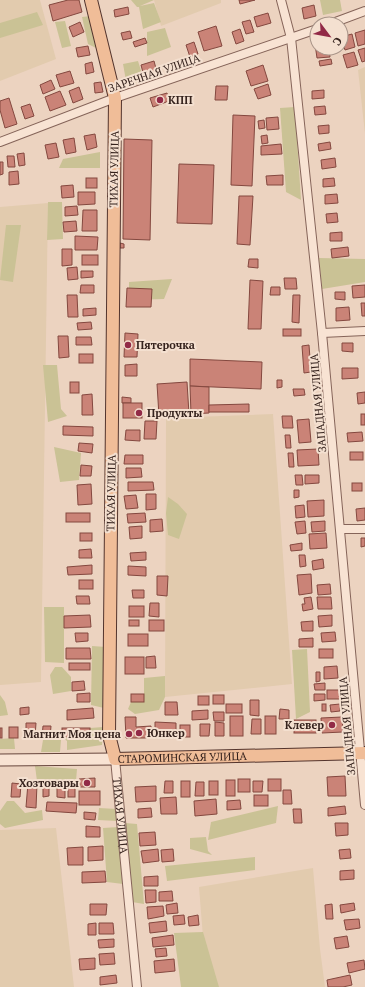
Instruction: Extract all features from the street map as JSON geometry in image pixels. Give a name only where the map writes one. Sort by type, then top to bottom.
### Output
[{"type":"main road","name":"ТИХАЯ УЛИЦА","points":[[91,0],[115,98],[109,735],[115,759]]},
{"type":"main road","name":"СТАРОМИНСКАЯ УЛИЦА","points":[[115,759],[362,753]]},
{"type":"street","name":"ЗАПАДНАЯ УЛИЦА","points":[[281,0],[291,38],[322,333],[362,753],[365,805]]},
{"type":"street","points":[[349,17],[365,11]]},
{"type":"street","name":"ЗАРЕЧНАЯ УЛИЦА","points":[[0,142],[115,98],[309,32]]},
{"type":"street","points":[[322,333],[365,331]]},
{"type":"street","points":[[341,529],[365,529]]},
{"type":"street","name":"СТАРОМИНСКАЯ УЛИЦА","points":[[0,760],[115,759]]},
{"type":"street","name":"ТИХАЯ УЛИЦА","points":[[115,759],[137,987]]},
{"type":"shaded area","points":[[0,0],[40,0],[56,59],[0,81]]},
{"type":"shaded area","points":[[131,0],[154,0],[140,6],[154,3],[161,22],[143,29],[139,7],[137,7]]},
{"type":"shaded area","points":[[154,0],[221,0],[221,3],[161,26]]},
{"type":"shaded area","points":[[320,0],[340,0],[342,11],[323,15]]},
{"type":"shaded area","points":[[37,12],[43,25],[0,38],[0,23]]},
{"type":"shaded area","points":[[91,16],[100,50],[88,44],[82,17]]},
{"type":"shaded area","points":[[65,21],[71,46],[62,48],[55,22]]},
{"type":"shaded area","points":[[165,28],[171,47],[147,56],[147,32]]},
{"type":"shaded area","points":[[138,61],[144,80],[127,86],[123,64]]},
{"type":"shaded area","points":[[365,67],[365,134],[358,70]]},
{"type":"shaded area","points":[[295,107],[301,200],[286,192],[280,108]]},
{"type":"shaded area","points":[[100,152],[100,168],[59,168],[63,159]]},
{"type":"shaded area","points":[[48,202],[62,202],[63,239],[47,240]]},
{"type":"shaded area","points":[[48,203],[41,682],[0,685],[0,207]]},
{"type":"shaded area","points":[[6,225],[21,225],[13,282],[0,280]]},
{"type":"shaded area","points":[[319,258],[365,259],[365,282],[322,289]]},
{"type":"shaded area","points":[[172,279],[164,299],[129,300],[129,282]]},
{"type":"shaded area","points":[[43,365],[57,365],[61,409],[67,416],[48,422]]},
{"type":"shaded area","points":[[273,414],[292,684],[165,697],[166,418]]},
{"type":"shaded area","points":[[54,447],[81,453],[79,480],[60,482]]},
{"type":"shaded area","points":[[168,497],[178,504],[187,514],[179,539],[168,535],[166,513]]},
{"type":"shaded area","points":[[44,607],[64,607],[64,663],[45,662]]},
{"type":"shaded area","points":[[92,646],[106,647],[104,708],[91,705]]},
{"type":"shaded area","points":[[307,649],[310,712],[296,719],[292,650]]},
{"type":"shaded area","points":[[55,667],[62,667],[71,677],[71,691],[53,694],[50,675]]},
{"type":"shaded area","points":[[165,676],[165,697],[159,710],[135,714],[128,709],[131,702],[144,701],[144,678]]},
{"type":"shaded area","points":[[0,695],[5,702],[8,715],[0,716]]},
{"type":"shaded area","points":[[103,727],[102,745],[67,750],[67,741],[62,737],[90,737],[90,728]]},
{"type":"shaded area","points":[[14,738],[15,749],[0,749],[0,739]]},
{"type":"shaded area","points":[[43,740],[61,740],[60,752],[41,752]]},
{"type":"shaded area","points":[[35,766],[77,769],[76,781],[37,781]]},
{"type":"shaded area","points":[[7,801],[14,801],[25,813],[42,810],[43,820],[5,828],[0,824],[0,811]]},
{"type":"shaded area","points":[[278,806],[276,823],[208,840],[211,822]]},
{"type":"shaded area","points":[[99,808],[117,809],[117,821],[98,820]]},
{"type":"shaded area","points":[[125,823],[137,824],[144,904],[132,902]]},
{"type":"shaded area","points":[[119,827],[123,884],[107,882],[103,828]]},
{"type":"shaded area","points":[[56,828],[74,987],[0,987],[0,830]]},
{"type":"shaded area","points":[[206,837],[208,851],[212,855],[190,849],[190,838]]},
{"type":"shaded area","points":[[255,857],[255,870],[167,881],[165,866]]},
{"type":"shaded area","points":[[313,868],[325,987],[207,987],[199,887]]},
{"type":"shaded area","points":[[203,932],[219,987],[181,987],[174,933]]},
{"type":"building","points":[[68,0],[79,0],[82,12],[53,21],[49,5]]},
{"type":"building","points":[[239,0],[255,0],[240,4]]},
{"type":"building","points":[[314,5],[316,16],[309,16],[309,18],[304,19],[302,8]]},
{"type":"building","points":[[128,7],[129,14],[115,17],[114,10]]},
{"type":"building","points":[[268,13],[271,23],[257,27],[254,17]]},
{"type":"building","points":[[250,20],[254,32],[246,34],[242,22]]},
{"type":"building","points":[[80,22],[84,32],[73,37],[69,27]]},
{"type":"building","points":[[216,26],[222,46],[204,51],[198,32]]},
{"type":"building","points":[[240,29],[244,41],[236,44],[232,32]]},
{"type":"building","points":[[365,30],[365,44],[358,46],[355,33]]},
{"type":"building","points":[[130,31],[132,38],[123,40],[121,33]]},
{"type":"building","points":[[352,34],[355,47],[349,49],[349,35]]},
{"type":"building","points":[[145,38],[147,43],[135,47],[133,42]]},
{"type":"building","points":[[194,42],[198,54],[190,57],[186,45]]},
{"type":"building","points":[[88,46],[90,55],[78,57],[76,48]]},
{"type":"building","points":[[365,48],[365,61],[362,62],[358,50]]},
{"type":"building","points":[[354,52],[358,65],[347,68],[343,56],[349,56],[349,53]]},
{"type":"building","points":[[317,56],[330,56],[330,57],[317,58]]},
{"type":"building","points":[[331,59],[332,64],[320,66],[319,61]]},
{"type":"building","points":[[154,61],[158,76],[145,80],[141,65]]},
{"type":"building","points":[[92,62],[94,72],[86,74],[85,64]]},
{"type":"building","points":[[263,65],[268,81],[251,86],[246,71]]},
{"type":"building","points":[[70,71],[74,83],[60,87],[56,75]]},
{"type":"building","points":[[51,80],[55,89],[43,94],[40,85]]},
{"type":"building","points":[[101,82],[103,92],[95,93],[94,83]]},
{"type":"building","points":[[268,84],[271,95],[258,99],[254,89]]},
{"type":"building","points":[[216,86],[228,86],[227,100],[215,100]]},
{"type":"building","points":[[79,87],[83,99],[73,103],[69,91]]},
{"type":"building","points":[[324,90],[324,98],[312,99],[312,91]]},
{"type":"building","points":[[60,91],[66,105],[50,111],[45,97]]},
{"type":"building","name":"КПП","points":[[167,93],[169,101],[153,107],[150,98]]},
{"type":"building","points":[[9,98],[17,124],[5,128],[0,110],[0,101]]},
{"type":"building","points":[[30,104],[34,116],[25,119],[21,107]]},
{"type":"building","points":[[325,106],[326,114],[315,115],[314,107]]},
{"type":"building","points":[[233,115],[255,116],[252,186],[231,185]]},
{"type":"building","points":[[278,117],[279,129],[267,130],[266,118]]},
{"type":"building","points":[[264,120],[265,128],[259,129],[258,121]]},
{"type":"building","points":[[329,125],[329,133],[319,134],[318,126]]},
{"type":"building","points":[[95,134],[97,147],[87,150],[84,136]]},
{"type":"building","points":[[267,135],[268,143],[262,144],[261,136]]},
{"type":"building","points":[[74,138],[76,152],[66,154],[63,140]]},
{"type":"building","points":[[124,139],[152,140],[150,240],[123,239]]},
{"type":"building","points":[[330,142],[331,149],[319,151],[318,144]]},
{"type":"building","points":[[56,143],[59,157],[48,159],[45,145]]},
{"type":"building","points":[[281,144],[282,154],[261,155],[261,146]]},
{"type":"building","points":[[24,153],[25,165],[19,166],[17,154]]},
{"type":"building","points":[[7,156],[14,156],[15,167],[8,167]]},
{"type":"building","points":[[335,158],[336,167],[322,169],[321,160]]},
{"type":"building","points":[[0,162],[3,162],[3,174],[0,175]]},
{"type":"building","points":[[179,164],[214,165],[212,224],[177,223]]},
{"type":"building","points":[[18,171],[19,184],[9,185],[9,172]]},
{"type":"building","points":[[283,175],[283,185],[267,185],[266,176]]},
{"type":"building","points":[[86,178],[97,178],[97,188],[86,188]]},
{"type":"building","points":[[334,178],[335,186],[323,187],[323,179]]},
{"type":"building","points":[[73,185],[74,197],[62,198],[61,186]]},
{"type":"building","points":[[78,192],[95,192],[95,204],[78,205]]},
{"type":"building","points":[[337,194],[338,203],[325,204],[325,195]]},
{"type":"building","points":[[239,196],[253,196],[250,245],[237,244]]},
{"type":"building","points":[[77,206],[78,215],[65,216],[65,207]]},
{"type":"building","points":[[83,210],[97,210],[97,231],[82,231]]},
{"type":"building","points":[[337,213],[338,222],[327,223],[326,214]]},
{"type":"building","points":[[76,221],[77,231],[64,232],[63,222]]},
{"type":"building","points":[[342,232],[342,241],[330,241],[330,233]]},
{"type":"building","points":[[75,236],[98,237],[97,250],[75,250]]},
{"type":"building","points":[[120,243],[124,244],[124,248],[120,248]]},
{"type":"building","points":[[348,247],[349,256],[332,258],[331,249]]},
{"type":"building","points":[[62,249],[72,249],[72,265],[62,266]]},
{"type":"building","points":[[82,255],[98,255],[98,265],[82,265]]},
{"type":"building","points":[[249,259],[258,259],[258,268],[248,267]]},
{"type":"building","points":[[77,267],[78,279],[68,280],[67,268]]},
{"type":"building","points":[[81,271],[93,271],[93,277],[81,278]]},
{"type":"building","points":[[284,278],[296,278],[297,289],[285,289]]},
{"type":"building","points":[[250,280],[263,281],[261,329],[248,329]]},
{"type":"building","points":[[81,285],[94,285],[94,293],[80,293]]},
{"type":"building","points":[[365,285],[365,297],[353,298],[352,286]]},
{"type":"building","points":[[271,287],[280,287],[280,295],[270,295]]},
{"type":"building","points":[[127,288],[152,289],[151,307],[126,307]]},
{"type":"building","points":[[335,292],[345,292],[345,300],[335,299]]},
{"type":"building","points":[[67,295],[77,295],[78,317],[68,317]]},
{"type":"building","points":[[293,295],[300,295],[299,323],[292,322]]},
{"type":"building","points":[[361,303],[365,303],[365,316],[362,316]]},
{"type":"building","points":[[349,307],[350,320],[336,321],[336,308]]},
{"type":"building","points":[[96,308],[96,315],[83,316],[83,309]]},
{"type":"building","points":[[91,322],[92,329],[78,330],[77,323]]},
{"type":"building","points":[[283,329],[301,329],[301,336],[283,336]]},
{"type":"building","points":[[125,333],[138,334],[137,357],[124,357]]},
{"type":"building","points":[[58,336],[68,336],[69,357],[59,358]]},
{"type":"building","points":[[76,337],[91,337],[92,345],[76,345]]},
{"type":"building","points":[[342,343],[353,343],[353,352],[342,351]]},
{"type":"building","points":[[309,345],[311,372],[304,373],[302,346]]},
{"type":"building","points":[[79,354],[93,354],[93,363],[79,363]]},
{"type":"building","points":[[190,359],[262,362],[261,389],[190,386]]},
{"type":"building","points":[[137,364],[137,376],[125,376],[125,365]]},
{"type":"building","points":[[342,368],[358,368],[358,378],[342,379]]},
{"type":"building","points":[[277,380],[282,380],[282,387],[277,388]]},
{"type":"building","points":[[70,382],[79,382],[79,393],[70,393]]},
{"type":"building","points":[[187,382],[189,414],[159,416],[157,384]]},
{"type":"building","points":[[190,386],[209,387],[209,413],[191,414]]},
{"type":"building","points":[[293,389],[304,389],[305,395],[294,396]]},
{"type":"building","points":[[365,392],[365,403],[358,404],[357,393]]},
{"type":"building","points":[[92,394],[93,415],[82,415],[82,395]]},
{"type":"building","points":[[122,397],[131,398],[131,403],[122,403]]},
{"type":"building","points":[[123,403],[142,403],[142,418],[123,418]]},
{"type":"building","points":[[249,404],[249,412],[209,412],[209,405]]},
{"type":"building","points":[[361,414],[365,414],[365,425],[361,425]]},
{"type":"building","points":[[282,416],[292,416],[293,428],[283,428]]},
{"type":"building","points":[[309,419],[311,442],[299,443],[297,420]]},
{"type":"building","points":[[145,421],[157,421],[156,439],[144,439]]},
{"type":"building","points":[[63,426],[93,427],[93,436],[63,435]]},
{"type":"building","points":[[126,430],[140,430],[140,441],[125,440]]},
{"type":"building","points":[[362,432],[363,441],[348,442],[347,433]]},
{"type":"building","points":[[285,435],[290,435],[291,448],[286,448]]},
{"type":"building","points":[[79,443],[93,444],[92,453],[78,451]]},
{"type":"building","points":[[318,449],[319,465],[298,466],[297,450]]},
{"type":"building","points":[[350,452],[363,452],[363,460],[350,460]]},
{"type":"building","points":[[288,453],[293,453],[294,467],[289,467]]},
{"type":"building","points":[[125,455],[143,455],[143,464],[124,464]]},
{"type":"building","points":[[81,465],[92,466],[91,476],[80,476]]},
{"type":"building","points":[[126,468],[141,468],[142,477],[126,478]]},
{"type":"building","points":[[295,475],[302,475],[303,485],[296,485]]},
{"type":"building","points":[[305,475],[319,475],[319,483],[305,484]]},
{"type":"building","points":[[128,482],[153,482],[154,490],[128,491]]},
{"type":"building","points":[[352,483],[362,483],[362,491],[352,491]]},
{"type":"building","points":[[91,484],[92,504],[78,505],[77,485]]},
{"type":"building","points":[[294,490],[299,490],[299,497],[294,498]]},
{"type":"building","points":[[146,494],[156,494],[156,509],[146,510]]},
{"type":"building","points":[[136,495],[138,508],[126,509],[124,496]]},
{"type":"building","points":[[324,500],[324,516],[308,517],[307,501]]},
{"type":"building","points":[[304,505],[305,517],[296,518],[295,506]]},
{"type":"building","points":[[365,508],[365,520],[357,521],[356,509]]},
{"type":"building","points":[[66,513],[90,513],[90,522],[66,522]]},
{"type":"building","points":[[145,513],[146,522],[128,523],[127,514]]},
{"type":"building","points":[[162,519],[163,531],[150,532],[150,520]]},
{"type":"building","points":[[305,521],[306,533],[297,534],[295,522]]},
{"type":"building","points":[[325,521],[325,531],[312,532],[311,522]]},
{"type":"building","points":[[142,526],[142,538],[130,539],[129,527]]},
{"type":"building","points":[[80,533],[92,533],[92,541],[80,541]]},
{"type":"building","points":[[326,533],[327,548],[310,549],[309,534]]},
{"type":"building","points":[[361,538],[365,538],[365,546],[361,547]]},
{"type":"building","points":[[302,543],[302,550],[291,551],[290,545]]},
{"type":"building","points":[[91,549],[92,558],[79,558],[79,550]]},
{"type":"building","points":[[146,552],[146,560],[131,561],[130,553]]},
{"type":"building","points":[[299,555],[305,555],[306,566],[300,567]]},
{"type":"building","points":[[323,559],[324,568],[313,570],[312,561]]},
{"type":"building","points":[[92,565],[92,574],[68,575],[67,567]]},
{"type":"building","points":[[128,566],[146,567],[146,576],[128,575]]},
{"type":"building","points":[[311,574],[312,593],[299,595],[297,575]]},
{"type":"building","points":[[157,576],[168,576],[167,596],[157,595]]},
{"type":"building","points":[[79,580],[93,580],[93,589],[79,589]]},
{"type":"building","points":[[330,584],[331,594],[318,595],[317,585]]},
{"type":"building","points":[[132,590],[144,590],[144,598],[133,598]]},
{"type":"building","points":[[76,596],[89,596],[90,604],[77,604]]},
{"type":"building","points":[[311,597],[313,609],[303,611],[302,604],[305,604],[304,598]]},
{"type":"building","points":[[317,597],[331,597],[332,609],[318,609]]},
{"type":"building","points":[[150,603],[159,603],[159,617],[149,616]]},
{"type":"building","points":[[129,606],[144,606],[144,617],[129,617]]},
{"type":"building","points":[[90,615],[91,627],[64,628],[64,616]]},
{"type":"building","points":[[332,615],[332,626],[319,627],[318,616]]},
{"type":"building","points":[[129,620],[139,620],[139,626],[129,626]]},
{"type":"building","points":[[149,620],[164,620],[164,631],[149,631]]},
{"type":"building","points":[[313,621],[313,631],[302,631],[301,622]]},
{"type":"building","points":[[335,632],[336,641],[322,642],[321,633]]},
{"type":"building","points":[[75,633],[88,633],[88,641],[76,642]]},
{"type":"building","points":[[128,634],[148,634],[148,646],[128,646]]},
{"type":"building","points":[[313,638],[313,647],[299,647],[299,639]]},
{"type":"building","points":[[66,648],[90,648],[91,659],[66,659]]},
{"type":"building","points":[[319,649],[333,649],[333,658],[319,658]]},
{"type":"building","points":[[155,656],[156,668],[146,668],[146,657]]},
{"type":"building","points":[[125,657],[144,657],[144,674],[125,674]]},
{"type":"building","points":[[69,663],[90,663],[90,670],[69,670]]},
{"type":"building","points":[[337,666],[338,678],[324,679],[324,667]]},
{"type":"building","points":[[316,672],[320,672],[320,681],[316,682]]},
{"type":"building","points":[[84,681],[85,690],[72,691],[72,682]]},
{"type":"building","points":[[325,683],[325,690],[315,690],[314,684]]},
{"type":"building","points":[[327,690],[341,690],[341,699],[327,699]]},
{"type":"building","points":[[90,693],[90,702],[77,702],[77,694]]},
{"type":"building","points":[[131,694],[144,694],[144,702],[131,702]]},
{"type":"building","points":[[314,694],[325,694],[325,700],[314,701]]},
{"type":"building","points":[[213,695],[224,695],[224,704],[213,704]]},
{"type":"building","points":[[198,696],[209,696],[209,705],[198,705]]},
{"type":"building","points":[[250,700],[259,700],[259,716],[250,715]]},
{"type":"building","points":[[165,702],[177,702],[178,715],[165,715]]},
{"type":"building","points":[[226,704],[242,704],[242,713],[226,713]]},
{"type":"building","points":[[322,704],[326,704],[326,711],[322,711]]},
{"type":"building","points":[[340,704],[340,711],[331,712],[330,705]]},
{"type":"building","points":[[29,707],[29,714],[20,715],[20,708]]},
{"type":"building","points":[[93,708],[94,718],[67,720],[67,710]]},
{"type":"building","points":[[280,709],[289,710],[289,719],[279,719]]},
{"type":"building","points":[[208,710],[208,719],[192,720],[192,711]]},
{"type":"building","points":[[213,712],[224,712],[224,721],[214,721]]},
{"type":"building","points":[[230,716],[243,716],[243,736],[230,736]]},
{"type":"building","points":[[265,716],[276,716],[276,734],[265,734]]},
{"type":"building","name":"Юнкер","points":[[125,717],[136,717],[136,727],[151,726],[151,738],[126,738]]},
{"type":"building","name":"Клевер","points":[[342,717],[343,732],[322,733],[321,718]]},
{"type":"building","points":[[252,719],[261,719],[261,734],[251,734]]},
{"type":"building","points":[[294,720],[316,720],[316,733],[294,733]]},
{"type":"building","points":[[155,722],[176,723],[176,738],[155,737]]},
{"type":"building","points":[[215,722],[224,723],[224,736],[215,736]]},
{"type":"building","points":[[26,723],[36,723],[35,737],[26,737]]},
{"type":"building","points":[[200,724],[210,724],[209,736],[200,736]]},
{"type":"building","points":[[180,725],[190,725],[190,737],[180,737]]},
{"type":"building","points":[[43,726],[51,726],[50,738],[42,737]]},
{"type":"building","points":[[9,727],[18,727],[18,738],[9,738]]},
{"type":"building","points":[[0,728],[2,728],[2,738],[0,738]]},
{"type":"building","points":[[62,728],[90,728],[90,737],[62,737]]},
{"type":"building","points":[[345,776],[346,796],[328,796],[327,777]]},
{"type":"building","name":"Хозтовары","points":[[95,778],[95,787],[80,787],[79,779]]},
{"type":"building","points":[[238,779],[250,779],[250,792],[238,792]]},
{"type":"building","points":[[268,779],[281,779],[281,791],[268,791]]},
{"type":"building","points":[[226,780],[235,780],[235,796],[226,796]]},
{"type":"building","points":[[165,781],[173,781],[173,793],[164,793]]},
{"type":"building","points":[[181,781],[190,781],[190,797],[181,797]]},
{"type":"building","points":[[209,781],[218,781],[218,795],[209,795]]},
{"type":"building","points":[[253,781],[263,781],[262,792],[253,792]]},
{"type":"building","points":[[196,782],[204,782],[204,796],[195,796]]},
{"type":"building","points":[[12,783],[21,784],[20,797],[11,797]]},
{"type":"building","points":[[28,783],[37,784],[36,808],[26,807]]},
{"type":"building","points":[[57,784],[65,784],[65,798],[57,797]]},
{"type":"building","points":[[68,785],[75,785],[75,797],[68,797]]},
{"type":"building","points":[[43,786],[49,786],[49,796],[43,797]]},
{"type":"building","points":[[156,786],[156,801],[136,802],[135,787]]},
{"type":"building","points":[[283,790],[291,790],[292,804],[283,804]]},
{"type":"building","points":[[79,791],[100,791],[100,805],[79,805]]},
{"type":"building","points":[[254,795],[268,795],[268,806],[254,806]]},
{"type":"building","points":[[176,797],[177,814],[161,814],[160,798]]},
{"type":"building","points":[[216,799],[217,814],[195,816],[194,801]]},
{"type":"building","points":[[240,800],[241,809],[227,810],[227,801]]},
{"type":"building","points":[[47,802],[77,803],[76,813],[46,811]]},
{"type":"building","points":[[345,806],[346,814],[328,816],[328,808]]},
{"type":"building","points":[[151,808],[152,817],[138,818],[138,809]]},
{"type":"building","points":[[293,809],[301,809],[302,823],[294,823]]},
{"type":"building","points":[[84,812],[96,813],[95,820],[84,819]]},
{"type":"building","points":[[335,823],[348,823],[348,835],[336,836]]},
{"type":"building","points":[[86,826],[100,827],[100,837],[86,837]]},
{"type":"building","points":[[155,832],[156,845],[140,846],[139,833]]},
{"type":"building","points":[[103,846],[103,860],[88,861],[88,847]]},
{"type":"building","points":[[83,847],[83,865],[68,865],[67,848]]},
{"type":"building","points":[[158,849],[159,861],[143,863],[141,851]]},
{"type":"building","points":[[173,849],[174,861],[162,862],[161,850]]},
{"type":"building","points":[[350,849],[351,858],[340,859],[339,850]]},
{"type":"building","points":[[354,870],[354,879],[340,880],[340,871]]},
{"type":"building","points":[[105,871],[106,882],[82,883],[82,872]]},
{"type":"building","points":[[158,876],[158,886],[144,886],[144,877]]},
{"type":"building","points":[[145,890],[156,890],[156,902],[146,903]]},
{"type":"building","points":[[172,891],[173,901],[159,901],[159,892]]},
{"type":"building","points":[[177,903],[178,913],[167,914],[166,905]]},
{"type":"building","points":[[354,903],[355,910],[341,913],[340,905]]},
{"type":"building","points":[[90,904],[107,904],[106,915],[90,915]]},
{"type":"building","points":[[332,904],[333,919],[326,919],[325,905]]},
{"type":"building","points":[[163,906],[164,916],[148,919],[147,907]]},
{"type":"building","points":[[184,915],[185,924],[174,925],[173,916]]},
{"type":"building","points":[[198,915],[199,925],[189,926],[188,917]]},
{"type":"building","points":[[359,919],[360,928],[346,930],[344,920]]},
{"type":"building","points":[[166,921],[167,931],[150,933],[149,923]]},
{"type":"building","points":[[96,923],[96,935],[88,935],[88,924]]},
{"type":"building","points":[[99,923],[113,923],[114,934],[99,934]]},
{"type":"building","points":[[173,935],[174,945],[153,947],[152,938]]},
{"type":"building","points":[[347,936],[349,947],[336,949],[334,938]]},
{"type":"building","points":[[114,939],[114,947],[99,948],[98,940]]},
{"type":"building","points":[[166,948],[167,956],[156,957],[155,949]]},
{"type":"building","points":[[114,953],[115,964],[100,965],[99,954]]},
{"type":"building","points":[[95,958],[95,969],[80,970],[79,959]]},
{"type":"building","points":[[174,959],[175,971],[155,973],[154,961]]},
{"type":"building","points":[[364,960],[365,969],[349,973],[347,963]]},
{"type":"building","points":[[116,975],[117,983],[100,985],[100,977]]},
{"type":"building","points":[[350,975],[352,985],[343,987],[328,987],[327,980]]},
{"type":"place","name":"КПП","points":[[160,100]]},
{"type":"place","name":"Пятерочка","points":[[128,345]]},
{"type":"place","name":"Продукты","points":[[139,413]]},
{"type":"place","name":"Клевер","points":[[332,725]]},
{"type":"place","name":"Юнкер","points":[[139,733]]},
{"type":"place","name":"Магнит Моя цена","points":[[129,734]]},
{"type":"place","name":"Хозтовары","points":[[87,783]]}]
